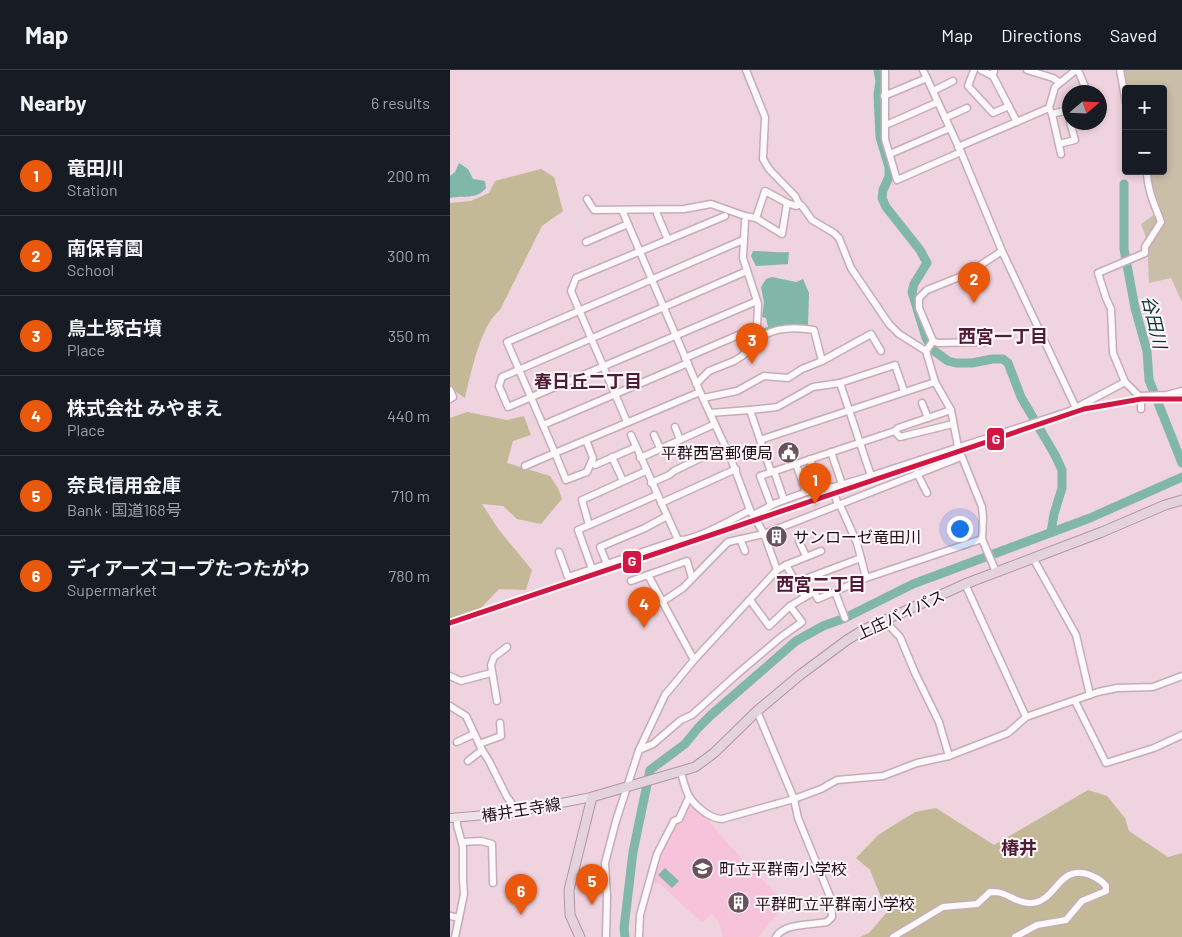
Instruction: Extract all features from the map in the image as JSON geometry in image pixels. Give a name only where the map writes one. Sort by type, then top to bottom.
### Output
[{"type":"highway","name":"上庄バイパス","points":[[592,797],[695,767],[707,760],[757,710],[847,640],[865,629],[995,570],[1033,558],[1102,532],[1165,505],[1182,500]]},
{"type":"highway","points":[[580,937],[570,915],[569,890],[592,797]]},
{"type":"main road","name":"椿井王寺線","points":[[454,818],[518,812],[592,797]]},
{"type":"street","points":[[746,70],[765,117],[763,159],[769,169],[795,196],[812,220],[834,233],[838,238],[851,268],[889,324],[899,334],[929,346],[938,343],[986,342]]},
{"type":"street","points":[[885,70],[886,139],[898,180],[1017,122],[1050,111],[1062,111]]},
{"type":"street","points":[[923,70],[960,150],[1002,251],[1076,408]]},
{"type":"street","points":[[974,70],[968,86],[993,113],[1009,106]]},
{"type":"street","points":[[981,70],[993,73],[1017,122]]},
{"type":"street","points":[[1026,70],[1053,78],[1059,82]]},
{"type":"street","points":[[1066,78],[1067,70]]},
{"type":"street","points":[[1061,154],[1050,111],[1055,87],[1059,82],[1077,70],[1084,85]]},
{"type":"street","points":[[1120,70],[1123,85]]},
{"type":"street","points":[[884,96],[927,78]]},
{"type":"street","points":[[933,91],[953,81]]},
{"type":"street","points":[[886,125],[938,102]]},
{"type":"street","points":[[945,118],[967,108]]},
{"type":"street","points":[[890,154],[950,128]]},
{"type":"street","points":[[1059,144],[1074,140],[1072,130]]},
{"type":"street","points":[[1147,175],[1151,196],[1161,222],[1145,247],[1145,254],[1098,273],[1111,309],[1113,352],[1125,382],[1141,396],[1167,395],[1182,391]]},
{"type":"street","points":[[756,218],[765,191],[787,203],[796,206],[799,204]]},
{"type":"street","points":[[587,199],[594,210],[684,209],[711,204],[756,218],[782,234],[787,203]]},
{"type":"street","points":[[622,210],[696,384],[736,469],[752,513],[764,534],[777,570]]},
{"type":"street","points":[[657,214],[668,240]]},
{"type":"street","points":[[627,422],[571,291],[576,278],[725,216]]},
{"type":"street","points":[[542,425],[615,394],[758,327],[757,301],[743,258],[745,220]]},
{"type":"street","points":[[586,242],[628,224]]},
{"type":"street","points":[[586,440],[593,458],[587,472],[566,480],[506,342],[743,240]]},
{"type":"street","points":[[995,570],[983,541],[982,507],[961,457],[951,410],[935,382],[929,346],[919,308],[919,298],[927,290],[967,274],[1002,251]]},
{"type":"street","points":[[747,271],[502,377],[499,386],[508,407],[757,301]]},
{"type":"street","points":[[755,284],[760,302],[764,335]]},
{"type":"street","points":[[696,384],[709,371],[742,356],[764,335],[786,328],[814,330],[822,361]]},
{"type":"street","points":[[525,466],[627,422],[701,395],[737,391],[764,376],[788,378],[871,334],[881,351]]},
{"type":"street","points":[[710,413],[777,408],[813,388],[840,383],[895,365],[904,391]]},
{"type":"street","points":[[760,440],[935,382]]},
{"type":"street","points":[[558,552],[568,577],[678,540],[682,541],[704,534],[771,505],[815,489],[824,490],[871,476],[1070,411],[1125,382]]},
{"type":"street","points":[[840,383],[871,476]]},
{"type":"street","points":[[450,390],[453,397],[450,399]]},
{"type":"street","points":[[1141,396],[1141,408]]},
{"type":"street","points":[[922,403],[928,418]]},
{"type":"street","points":[[750,410],[784,500]]},
{"type":"street","points":[[771,505],[760,476],[895,431],[898,428],[951,410]]},
{"type":"street","points":[[640,458],[715,424]]},
{"type":"street","points":[[895,431],[900,437],[953,424]]},
{"type":"street","points":[[675,427],[680,440]]},
{"type":"street","points":[[631,435],[678,540]]},
{"type":"street","points":[[654,435],[660,448]]},
{"type":"street","points":[[651,483],[725,446]]},
{"type":"street","points":[[595,465],[636,447]]},
{"type":"street","points":[[830,452],[842,484]]},
{"type":"street","points":[[612,457],[624,481]]},
{"type":"street","points":[[662,602],[683,588],[728,542],[764,534],[961,457]]},
{"type":"street","points":[[810,459],[819,489]]},
{"type":"street","points":[[796,464],[806,492]]},
{"type":"street","points":[[661,503],[736,469]]},
{"type":"street","points":[[589,525],[582,500],[646,471]]},
{"type":"street","points":[[917,473],[927,493]]},
{"type":"street","points":[[832,487],[857,542],[866,578]]},
{"type":"street","points":[[592,569],[578,530],[657,495]]},
{"type":"street","points":[[607,564],[600,547],[645,528],[667,516]]},
{"type":"street","points":[[740,539],[745,551]]},
{"type":"street","points":[[799,541],[806,556]]},
{"type":"street","points":[[750,600],[769,626],[790,606],[814,592],[818,599],[866,578],[983,541]]},
{"type":"street","points":[[606,937],[605,863],[616,821],[639,750],[665,695],[694,660],[777,570],[821,551]]},
{"type":"street","points":[[797,582],[861,558]]},
{"type":"street","points":[[1033,558],[1076,635],[1090,695]]},
{"type":"street","points":[[631,581],[687,561],[692,578]]},
{"type":"street","points":[[786,565],[804,597]]},
{"type":"street","points":[[648,575],[694,660]]},
{"type":"street","points":[[965,584],[1026,717]]},
{"type":"street","points":[[835,592],[845,618]]},
{"type":"street","points":[[639,750],[653,744],[681,720],[692,716],[735,676],[802,622],[790,606]]},
{"type":"street","points":[[884,620],[900,637],[939,722],[949,756]]},
{"type":"street","points":[[497,701],[491,665],[494,657],[507,647]]},
{"type":"street","points":[[450,676],[461,681],[491,673]]},
{"type":"street","points":[[676,773],[689,797],[706,814],[716,819],[752,811],[794,798],[821,789],[838,780],[884,776],[917,763],[949,756],[1008,733],[1026,717],[1090,695],[1117,688],[1153,687],[1182,676]]},
{"type":"street","points":[[1075,701],[1106,763],[1154,748],[1182,735]]},
{"type":"street","points":[[450,706],[466,716],[506,797],[518,812]]},
{"type":"street","points":[[757,710],[794,798],[798,818],[831,900],[832,917],[828,922],[786,927],[776,937]]},
{"type":"street","points":[[468,761],[480,747],[501,736],[500,723]]},
{"type":"street","points":[[457,742],[474,734]]},
{"type":"street","points":[[639,937],[640,915],[656,854],[674,820],[679,819],[689,797]]},
{"type":"street","points":[[454,818],[462,842],[464,894],[455,937]]},
{"type":"street","points":[[462,842],[481,841],[492,844],[493,883]]},
{"type":"street","points":[[893,937],[942,908],[977,904],[990,892],[1001,893],[1021,902],[1032,903],[1046,897],[1070,874],[1076,872],[1101,880],[1106,886],[1106,891],[1082,901],[1066,920],[1037,925],[1015,937]]},
{"type":"street","points":[[450,916],[459,918]]},
{"type":"shaded area","points":[[1123,70],[1182,70],[1182,302],[1171,278],[1149,283],[1147,240],[1141,224],[1155,214],[1147,194],[1145,175],[1167,175],[1167,85],[1125,85]]},
{"type":"shaded area","points":[[459,163],[468,169],[473,179],[485,181],[486,188],[482,192],[474,196],[450,198],[450,176],[455,172]]},
{"type":"shaded area","points":[[541,169],[554,177],[563,211],[542,226],[500,310],[487,327],[477,351],[465,398],[452,389],[450,385],[450,203],[471,201],[489,193],[495,181]]},
{"type":"shaded area","points":[[753,251],[789,252],[788,264],[756,266],[751,256]]},
{"type":"shaded area","points":[[772,277],[796,282],[803,279],[809,293],[808,327],[765,332],[764,328],[768,327],[766,318],[762,317],[764,303],[761,287],[766,279]]},
{"type":"shaded area","points":[[467,412],[507,420],[524,416],[531,435],[513,441],[507,463],[550,476],[558,488],[562,499],[541,524],[517,519],[503,506],[482,504],[499,530],[532,570],[526,590],[499,589],[480,609],[450,620],[450,418]]},
{"type":"shaded area","points":[[1088,790],[1107,796],[1125,818],[1129,831],[1168,857],[1182,853],[1182,937],[860,937],[869,933],[887,912],[870,870],[856,858],[878,835],[915,812],[936,808],[994,845]]},
{"type":"shaded area","name":"町立平群南小学校","points":[[691,801],[738,855],[786,904],[758,937],[723,937],[719,922],[712,914],[702,923],[660,884],[651,882],[658,854],[675,823],[681,821]]},
{"type":"shaded area","points":[[665,868],[679,881],[672,888],[658,875]]},
{"type":"waterway","points":[[878,70],[880,81],[878,94],[880,137],[889,167],[889,177],[883,190],[882,198],[886,207],[920,250],[927,263],[914,284],[912,292],[926,338],[933,350],[948,361],[972,363],[1003,359],[1008,363],[1021,397],[1062,470],[1062,488],[1051,532]]},
{"type":"waterway","name":"谷田川","points":[[1124,184],[1124,249],[1135,308],[1147,351],[1149,380],[1182,463]]},
{"type":"waterway","points":[[625,937],[624,928],[633,852],[650,770],[685,744],[711,715],[796,641],[823,626],[845,618],[913,584],[1090,518],[1182,477]]},
{"type":"transit line","name":"G","points":[[450,623],[1084,409],[1141,399],[1182,399]]},
{"type":"place","name":"南保育園","points":[[974,303]]},
{"type":"place","name":"鳥土塚古墳","points":[[752,364]]},
{"type":"place","name":"平群西宮郵便局","points":[[789,452]]},
{"type":"place","name":"竜田川","points":[[815,504]]},
{"type":"place","name":"サンローゼ竜田川","points":[[777,536]]},
{"type":"place","name":"株式会社 みやまえ","points":[[644,628]]},
{"type":"place","name":"町立平群南小学校","points":[[703,868]]},
{"type":"place","name":"平群町立平群南小学校","points":[[739,903]]},
{"type":"place","name":"奈良信用金庫","points":[[592,905]]},
{"type":"place","name":"ディアーズコープたつたがわ","points":[[521,915]]},
{"type":"district","name":"西宮一丁目","points":[[1003,336]]},
{"type":"district","name":"春日丘二丁目","points":[[588,381]]},
{"type":"district","name":"西宮二丁目","points":[[821,584]]},
{"type":"district","name":"椿井","points":[[1019,847]]}]
